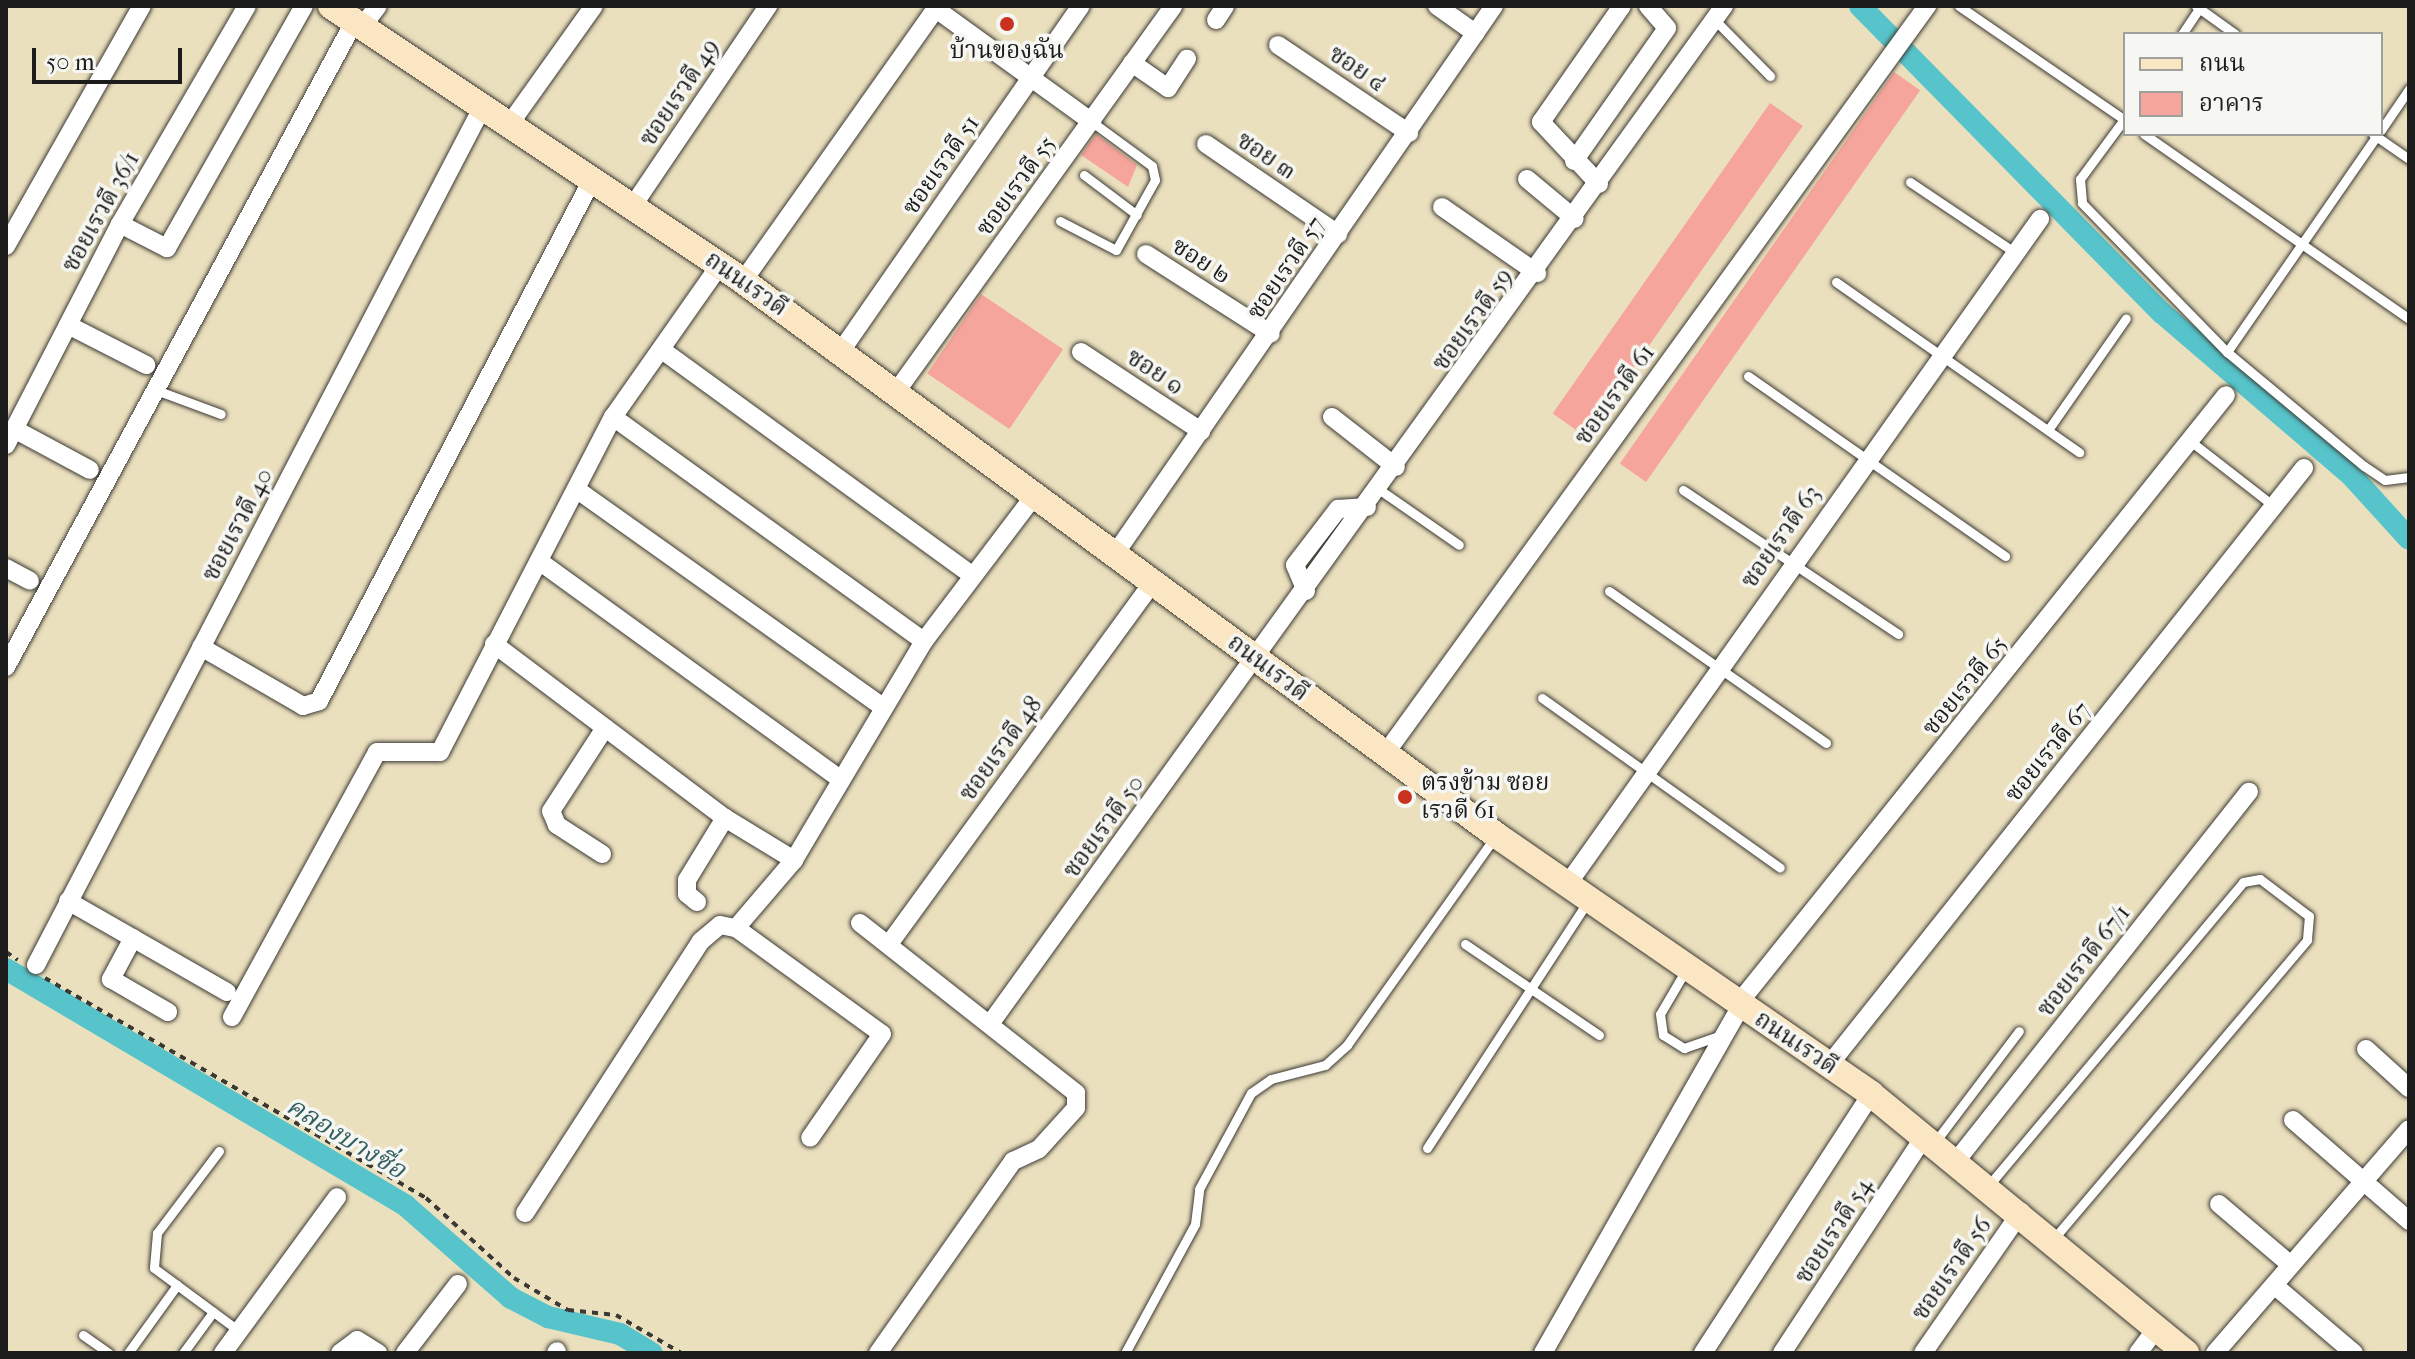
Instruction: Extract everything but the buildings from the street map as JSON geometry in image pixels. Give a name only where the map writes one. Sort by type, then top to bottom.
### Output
[{"type":"street","points":[[6,246],[142,6]]},
{"type":"street","name":"ซอยเรวดี 36/1","points":[[10,437],[120,224],[247,6]]},
{"type":"street","points":[[120,224],[167,248],[304,6]]},
{"type":"street","name":"ถนนเรวดี","points":[[331,6],[743,281],[1496,835],[1871,1094],[1989,1185],[2186,1353]]},
{"type":"street","points":[[6,667],[153,388],[358,24],[378,6]]},
{"type":"street","points":[[509,125],[594,6]]},
{"type":"street","name":"ซอยเรวดี 49","points":[[632,207],[768,6]]},
{"type":"street","name":"ซอยเรวดี 51","points":[[841,351],[1081,6]]},
{"type":"street","name":"ซอยเรวดี 55","points":[[896,392],[1173,6]]},
{"type":"street","points":[[1437,6],[1475,33]]},
{"type":"street","name":"ซอยเรวดี 57","points":[[1115,554],[1271,334],[1494,6]]},
{"type":"street","points":[[1599,184],[1543,129],[1542,116],[1622,6]]},
{"type":"street","points":[[1574,161],[1667,28],[1648,6]]},
{"type":"street","name":"ซอยเรวดี 61","points":[[1385,754],[1927,6]]},
{"type":"street","points":[[743,281],[937,7],[1092,122]]},
{"type":"street","name":"ซอยเรวดี 59","points":[[1256,659],[1537,273],[1719,13]]},
{"type":"street","name":"ซอย ๔","points":[[1278,45],[1409,133]]},
{"type":"street","points":[[1132,63],[1168,88],[1187,59]]},
{"type":"street","name":"ซอยเรวดี 40","points":[[35,969],[482,108]]},
{"type":"street","name":"ซอย ๓","points":[[1206,144],[1338,234]]},
{"type":"street","points":[[1527,179],[1575,219]]},
{"type":"street","points":[[201,647],[303,706],[319,701],[592,180]]},
{"type":"street","points":[[1442,207],[1537,273]]},
{"type":"street","name":"ซอยเรวดี 63","points":[[1567,885],[1939,353],[2040,219]]},
{"type":"street","name":"ซอย ๒","points":[[1146,254],[1271,334]]},
{"type":"street","points":[[232,1017],[377,752],[440,752],[613,417],[720,265]]},
{"type":"street","points":[[68,325],[146,365]]},
{"type":"street","points":[[662,350],[973,576]]},
{"type":"street","name":"ซอย ๑","points":[[1081,352],[1201,431]]},
{"type":"street","name":"ซอยเรวดี 65","points":[[1543,1353],[1739,1005],[2226,395]]},
{"type":"street","points":[[613,417],[924,641]]},
{"type":"street","points":[[1332,417],[1396,467]]},
{"type":"street","points":[[10,437],[90,470]]},
{"type":"street","name":"ซอยเรวดี 67","points":[[1829,1065],[2304,468]]},
{"type":"street","points":[[576,489],[883,707]]},
{"type":"street","points":[[736,928],[794,860],[839,778],[924,641],[1035,495]]},
{"type":"street","points":[[539,561],[839,778]]},
{"type":"street","points":[[6,568],[30,581]]},
{"type":"street","name":"ซอยเรวดี 48","points":[[889,944],[1152,583]]},
{"type":"street","points":[[494,644],[725,818],[794,860]]},
{"type":"street","name":"ซอยเรวดี 50","points":[[990,1024],[1256,659]]},
{"type":"street","points":[[602,854],[557,825],[551,811],[605,728]]},
{"type":"street","name":"ซอยเรวดี 67/1","points":[[1957,1160],[2249,792]]},
{"type":"street","points":[[697,902],[687,894],[687,880],[725,818]]},
{"type":"street","points":[[68,901],[227,992]]},
{"type":"street","points":[[860,923],[1068,1082],[1076,1108],[1039,1149],[1013,1161],[878,1353]]},
{"type":"street","points":[[525,1213],[701,941],[720,925],[736,928],[882,1034],[810,1138]]},
{"type":"street","points":[[133,938],[111,979],[168,1012]]},
{"type":"street","points":[[2366,1049],[2409,1088]]},
{"type":"street","points":[[1703,1353],[1871,1094]]},
{"type":"street","points":[[2293,1120],[2409,1221]]},
{"type":"street","points":[[2215,1353],[2409,1129]]},
{"type":"street","name":"ซอยเรวดี 54","points":[[1782,1353],[1930,1139]]},
{"type":"street","points":[[223,1353],[337,1197]]},
{"type":"street","points":[[2219,1204],[2291,1265]]},
{"type":"street","name":"ซอยเรวดี 56","points":[[1923,1353],[2021,1212]]},
{"type":"street","points":[[405,1353],[458,1284]]},
{"type":"street","points":[[2274,1285],[2354,1353]]},
{"type":"street","points":[[2138,1353],[2158,1326]]},
{"type":"street","points":[[340,1353],[357,1340],[378,1353]]},
{"type":"lane","points":[[1959,6],[2123,118]]},
{"type":"lane","points":[[2183,32],[2199,7],[2232,32]]},
{"type":"lane","points":[[1719,13],[1770,76]]},
{"type":"lane","points":[[2383,126],[2409,89]]},
{"type":"lane","points":[[1060,221],[1111,252],[1137,215],[1156,172],[1092,122]]},
{"type":"lane","points":[[2123,122],[2080,179],[2078,195],[2227,352],[2364,466],[2385,480],[2409,477]]},
{"type":"lane","points":[[2147,136],[2409,319]]},
{"type":"lane","points":[[2227,352],[2376,136]]},
{"type":"lane","points":[[2380,136],[2409,159]]},
{"type":"lane","points":[[1084,175],[1137,215]]},
{"type":"lane","points":[[1910,182],[2014,252]]},
{"type":"lane","points":[[1836,282],[2079,452]]},
{"type":"lane","points":[[2048,430],[2126,318]]},
{"type":"lane","points":[[1748,376],[2005,556]]},
{"type":"lane","points":[[153,388],[221,414]]},
{"type":"lane","points":[[2189,440],[2275,507]]},
{"type":"lane","points":[[1380,490],[1459,545]]},
{"type":"lane","points":[[1683,490],[1898,634]]},
{"type":"lane","points":[[1609,591],[1826,743]]},
{"type":"lane","points":[[1542,698],[1647,770],[1780,868]]},
{"type":"lane","points":[[1125,1353],[1195,1224],[1199,1189],[1251,1093],[1271,1079],[1325,1065],[1347,1045],[1496,835]]},
{"type":"lane","points":[[1989,1185],[2243,882],[2260,879],[2309,916],[2307,940],[2052,1240]]},
{"type":"lane","points":[[1427,1148],[1588,901]]},
{"type":"lane","points":[[1465,944],[1599,1035]]},
{"type":"lane","points":[[1687,968],[1660,1014],[1663,1035],[1684,1048],[1721,1035]]},
{"type":"lane","points":[[1930,1139],[2019,1031]]},
{"type":"lane","points":[[219,1151],[157,1233],[154,1268],[239,1331]]},
{"type":"lane","points":[[128,1353],[177,1285]]},
{"type":"lane","points":[[183,1353],[213,1312]]},
{"type":"lane","points":[[83,1335],[109,1353]]},
{"type":"path","points":[[6,952],[426,1198],[514,1278],[568,1310],[616,1315],[681,1353]]},
{"type":"waterway","points":[[1860,6],[2162,313],[2351,475],[2409,539]]},
{"type":"waterway","name":"คลองบางซื่อ","points":[[6,969],[405,1205],[511,1298],[548,1317],[620,1334],[652,1353]]},
{"type":"place","name":"บ้านของฉัน","points":[[1007,24]]},
{"type":"place","name":"ตรงข้าม ซอย เรวดี 61","points":[[1405,797]]}]
